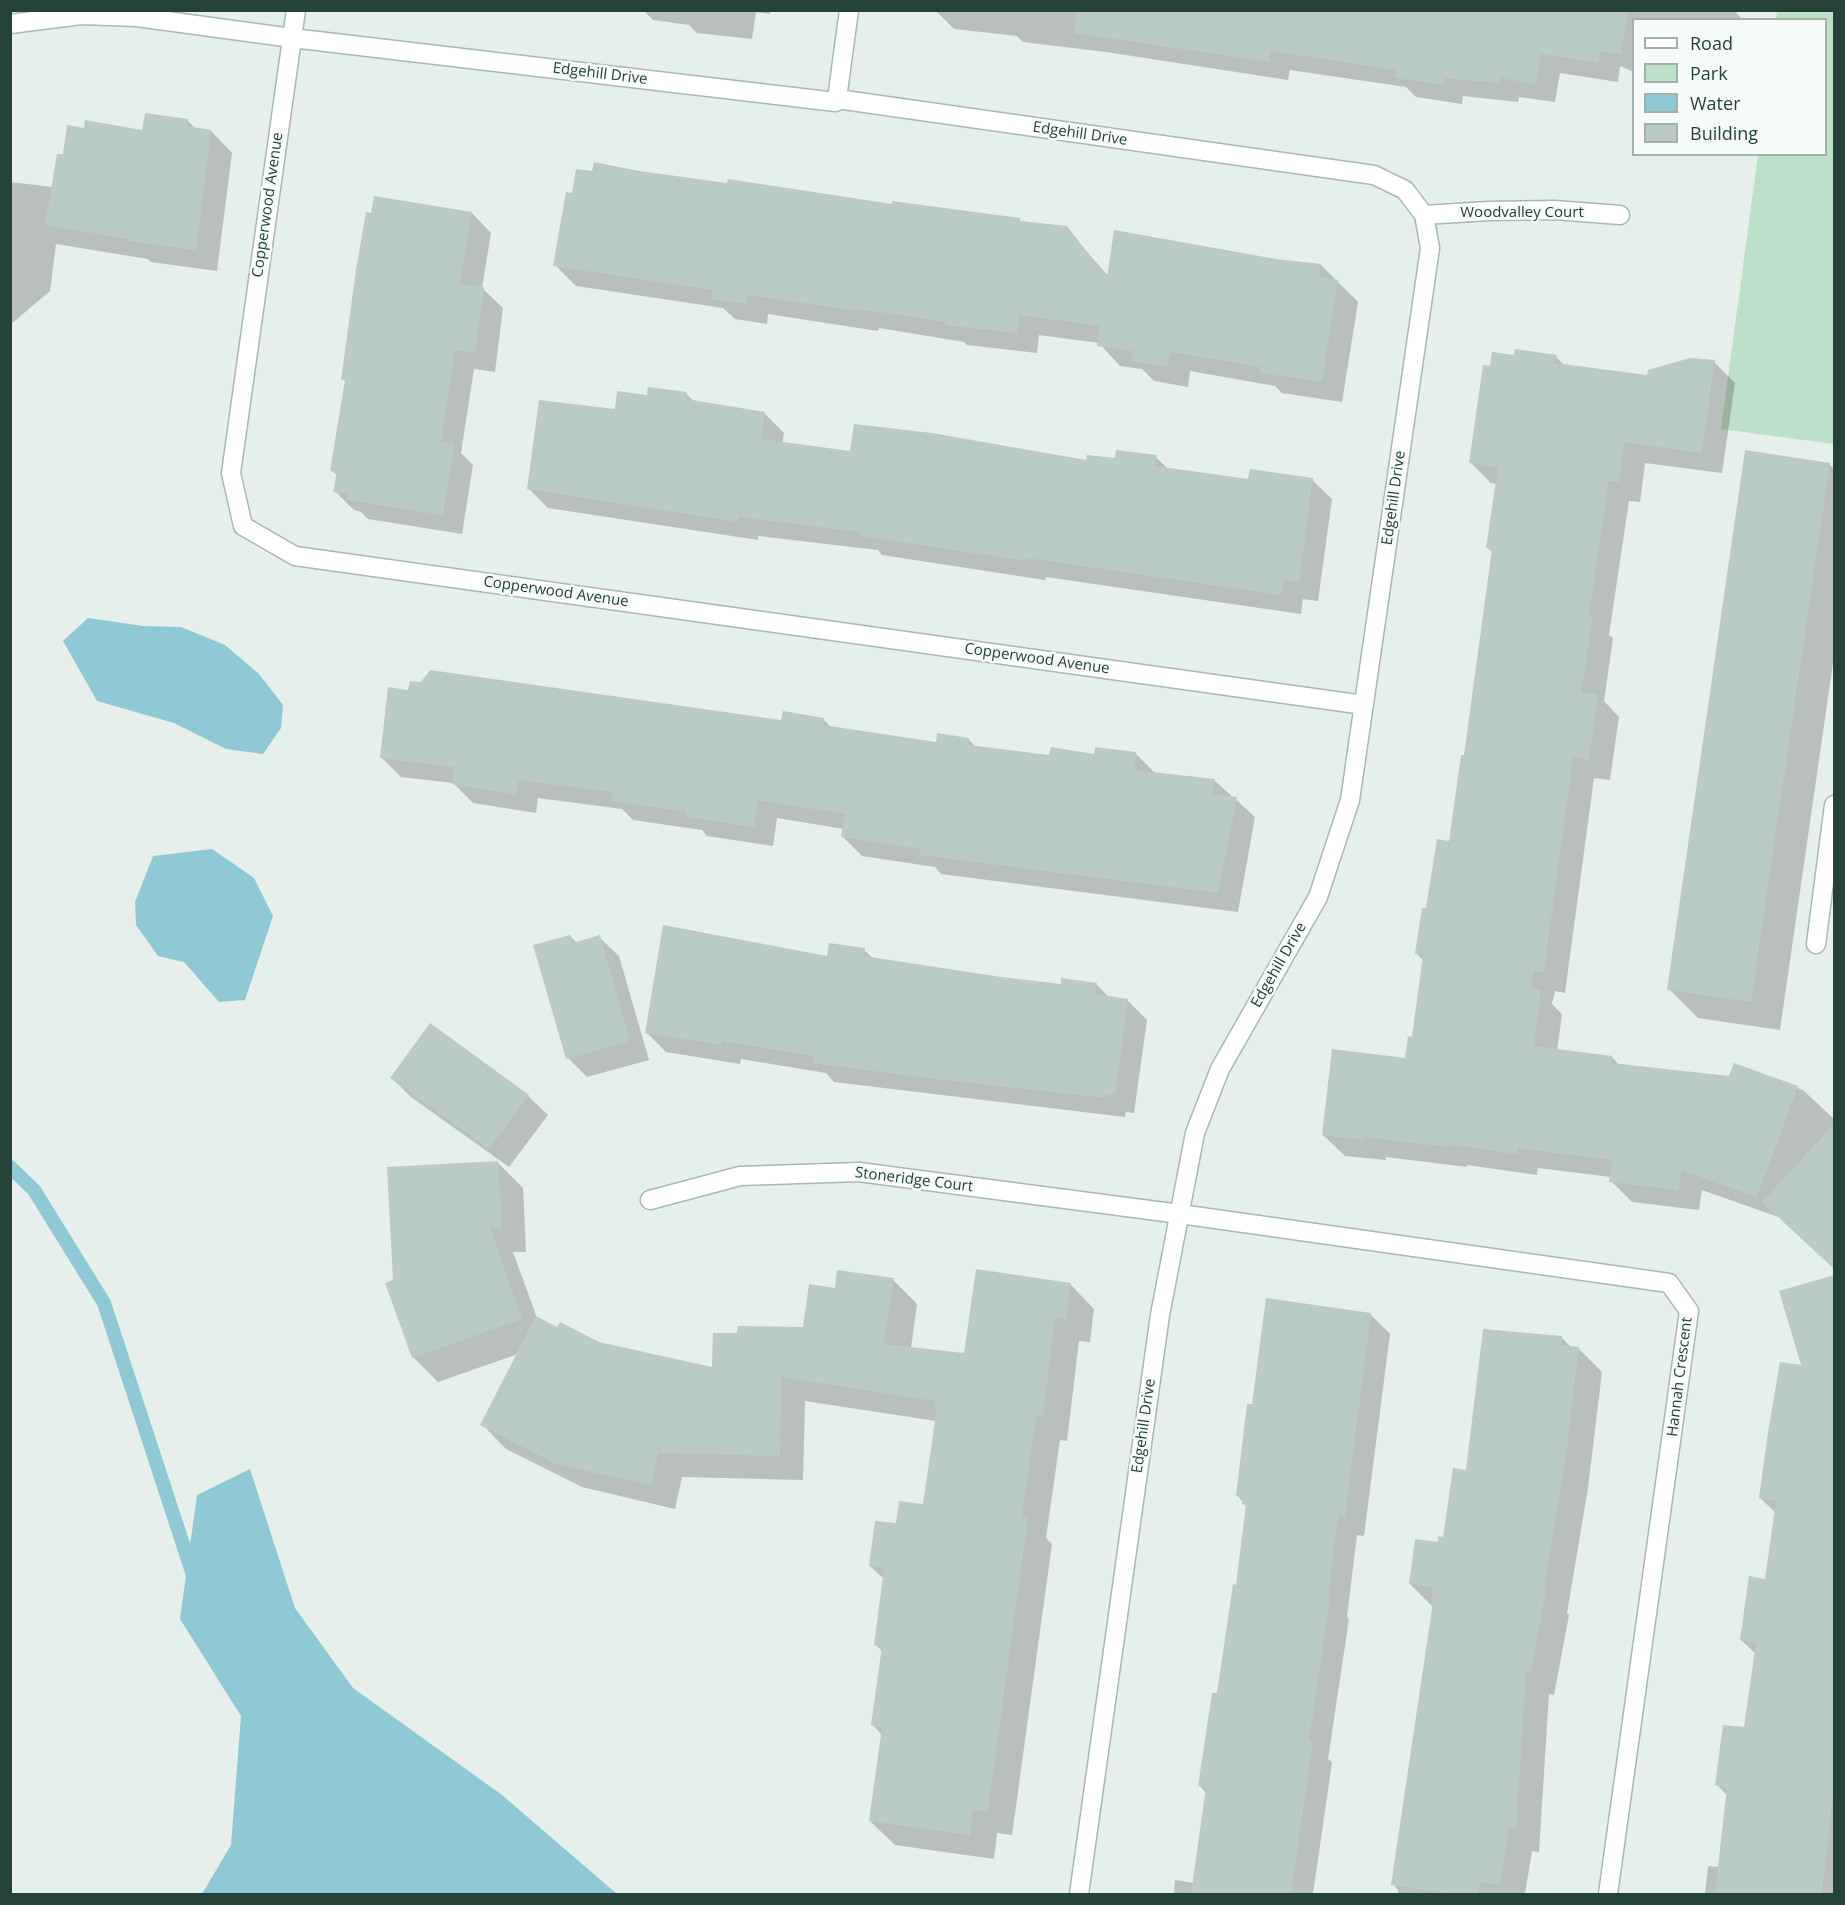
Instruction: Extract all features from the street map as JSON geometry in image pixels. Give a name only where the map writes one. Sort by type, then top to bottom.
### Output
[{"type":"street","name":"Copperwood Avenue","points":[[296,10],[231,473],[243,526],[295,556],[1364,705]]},
{"type":"street","points":[[837,99],[849,10]]},
{"type":"street","name":"Edgehill Drive","points":[[10,24],[81,15],[137,17],[292,38],[836,102],[837,99],[1374,175],[1405,190],[1424,215],[1430,249],[1350,800],[1318,897],[1220,1070],[1195,1132],[1160,1315],[1079,1894]]},
{"type":"street","name":"Woodvalley Court","points":[[1424,215],[1554,210],[1620,215]]},
{"type":"street","points":[[1816,944],[1831,849],[1834,805]]},
{"type":"street","name":"Stoneridge Court","points":[[650,1200],[740,1176],[859,1172],[1179,1214]]},
{"type":"street","name":"Hannah Crescent","points":[[1179,1214],[1669,1283],[1689,1311],[1608,1894]]},
{"type":"green space","points":[[1777,11],[1834,11],[1834,444],[1721,429],[1758,156],[1827,156],[1827,18],[1776,18]]},
{"type":"water","points":[[88,618],[143,626],[181,627],[225,645],[259,674],[283,705],[281,728],[263,754],[226,749],[174,723],[97,701],[63,641]]},
{"type":"water","points":[[212,849],[254,878],[273,916],[245,1000],[219,1002],[184,962],[158,956],[136,925],[135,902],[153,856]]},
{"type":"water","points":[[250,1469],[295,1608],[353,1688],[502,1795],[617,1894],[202,1894],[231,1845],[241,1716],[180,1619],[197,1495]]},
{"type":"building","points":[[1076,10],[1628,10],[1621,54],[1600,51],[1599,63],[1541,54],[1536,84],[1500,78],[1499,83],[1444,78],[1443,85],[1395,78],[1396,70],[1271,51],[1269,62],[1075,33]]},
{"type":"building","points":[[145,113],[188,119],[187,126],[211,130],[196,250],[128,241],[128,239],[45,225],[57,154],[63,154],[67,125],[84,128],[85,120],[142,130]]},
{"type":"building","points":[[594,162],[639,171],[727,183],[728,179],[892,204],[892,201],[1067,226],[1107,278],[1114,230],[1276,259],[1321,264],[1319,277],[1338,280],[1322,382],[1260,373],[1260,367],[1170,352],[1167,367],[1132,361],[1133,351],[1097,346],[1100,326],[1019,315],[1017,333],[945,325],[946,322],[748,295],[747,304],[712,299],[713,290],[553,266],[566,192],[572,193],[576,169],[592,171]]},
{"type":"building","points":[[374,196],[472,212],[460,284],[484,287],[475,353],[455,350],[441,442],[455,444],[443,515],[347,500],[348,494],[333,492],[337,472],[330,471],[345,380],[341,380],[356,270],[366,212],[371,213]]},
{"type":"building","points":[[1515,349],[1557,355],[1555,363],[1647,375],[1648,370],[1690,358],[1715,360],[1702,453],[1624,442],[1619,482],[1609,481],[1589,615],[1593,616],[1581,692],[1598,694],[1589,760],[1573,757],[1544,972],[1534,971],[1530,987],[1541,991],[1534,1046],[1612,1056],[1611,1063],[1729,1076],[1734,1063],[1798,1086],[1757,1197],[1681,1170],[1679,1190],[1609,1182],[1612,1160],[1518,1148],[1517,1154],[1447,1144],[1447,1147],[1365,1137],[1365,1140],[1322,1135],[1332,1049],[1405,1058],[1408,1036],[1412,1037],[1423,955],[1415,954],[1422,908],[1426,908],[1437,839],[1449,841],[1461,755],[1464,755],[1492,549],[1486,548],[1498,467],[1469,463],[1483,365],[1490,366],[1492,352],[1514,355]]},
{"type":"building","points":[[648,387],[687,392],[686,399],[765,412],[761,439],[850,451],[854,424],[932,433],[1086,460],[1087,455],[1115,458],[1116,450],[1157,455],[1155,466],[1248,479],[1250,469],[1313,478],[1299,582],[1284,580],[1281,595],[1027,558],[1026,561],[861,536],[861,532],[739,517],[738,522],[527,489],[539,400],[615,409],[617,391],[647,395]]},
{"type":"building","points":[[1745,450],[1830,463],[1751,1002],[1667,990]]},
{"type":"building","points":[[430,670],[781,720],[783,711],[824,718],[823,725],[936,742],[937,733],[969,738],[968,745],[1049,755],[1051,747],[1094,754],[1095,747],[1136,752],[1134,770],[1215,779],[1213,794],[1237,797],[1218,893],[920,855],[921,849],[841,837],[845,814],[758,800],[754,827],[686,817],[687,812],[612,801],[613,792],[519,780],[516,795],[452,784],[454,767],[380,758],[388,687],[408,690],[410,681],[421,682]]},
{"type":"building","points":[[663,925],[827,956],[829,943],[865,948],[864,956],[1001,977],[1061,984],[1061,978],[1097,983],[1095,994],[1128,999],[1115,1095],[1107,1093],[1106,1098],[813,1063],[814,1056],[722,1041],[721,1045],[645,1033]]},
{"type":"building","points":[[570,935],[573,943],[600,935],[630,1041],[566,1059],[533,945]]},
{"type":"building","points":[[430,1023],[529,1095],[489,1149],[390,1078]]},
{"type":"building","points":[[1834,1124],[1834,1269],[1762,1202]]},
{"type":"building","points":[[498,1161],[502,1227],[490,1228],[522,1319],[412,1358],[385,1283],[393,1280],[387,1167]]},
{"type":"building","points":[[976,1269],[1071,1283],[1066,1319],[1055,1317],[1043,1417],[1036,1416],[1022,1517],[1028,1518],[988,1811],[973,1810],[970,1835],[869,1821],[882,1727],[871,1725],[882,1646],[874,1645],[884,1568],[869,1566],[875,1521],[896,1523],[899,1501],[923,1504],[936,1414],[935,1401],[781,1377],[780,1456],[658,1453],[651,1485],[556,1464],[480,1425],[536,1316],[557,1327],[560,1322],[599,1342],[712,1367],[713,1333],[737,1333],[738,1326],[803,1327],[809,1284],[835,1288],[837,1270],[894,1278],[884,1344],[964,1353]]},
{"type":"building","points":[[1834,1275],[1834,1786],[1822,1894],[1715,1894],[1727,1787],[1715,1785],[1723,1725],[1744,1727],[1756,1643],[1740,1640],[1749,1576],[1765,1579],[1776,1501],[1759,1498],[1768,1432],[1780,1362],[1801,1365],[1779,1291]]},
{"type":"building","points":[[1266,1298],[1371,1313],[1345,1517],[1338,1516],[1328,1598],[1330,1598],[1309,1741],[1313,1741],[1291,1894],[1191,1894],[1206,1787],[1198,1786],[1212,1693],[1217,1693],[1233,1584],[1236,1585],[1246,1505],[1242,1504],[1242,1497],[1236,1496],[1247,1404],[1252,1404]]},
{"type":"building","points":[[1483,1329],[1562,1336],[1561,1345],[1579,1347],[1565,1464],[1544,1590],[1546,1590],[1531,1673],[1526,1672],[1516,1829],[1509,1828],[1500,1885],[1480,1882],[1478,1894],[1455,1894],[1391,1885],[1433,1602],[1431,1602],[1433,1588],[1409,1584],[1415,1539],[1438,1542],[1438,1536],[1443,1537],[1453,1468],[1466,1470]]},
{"type":"waterway","points":[[10,1167],[34,1190],[104,1303],[194,1578]]}]
